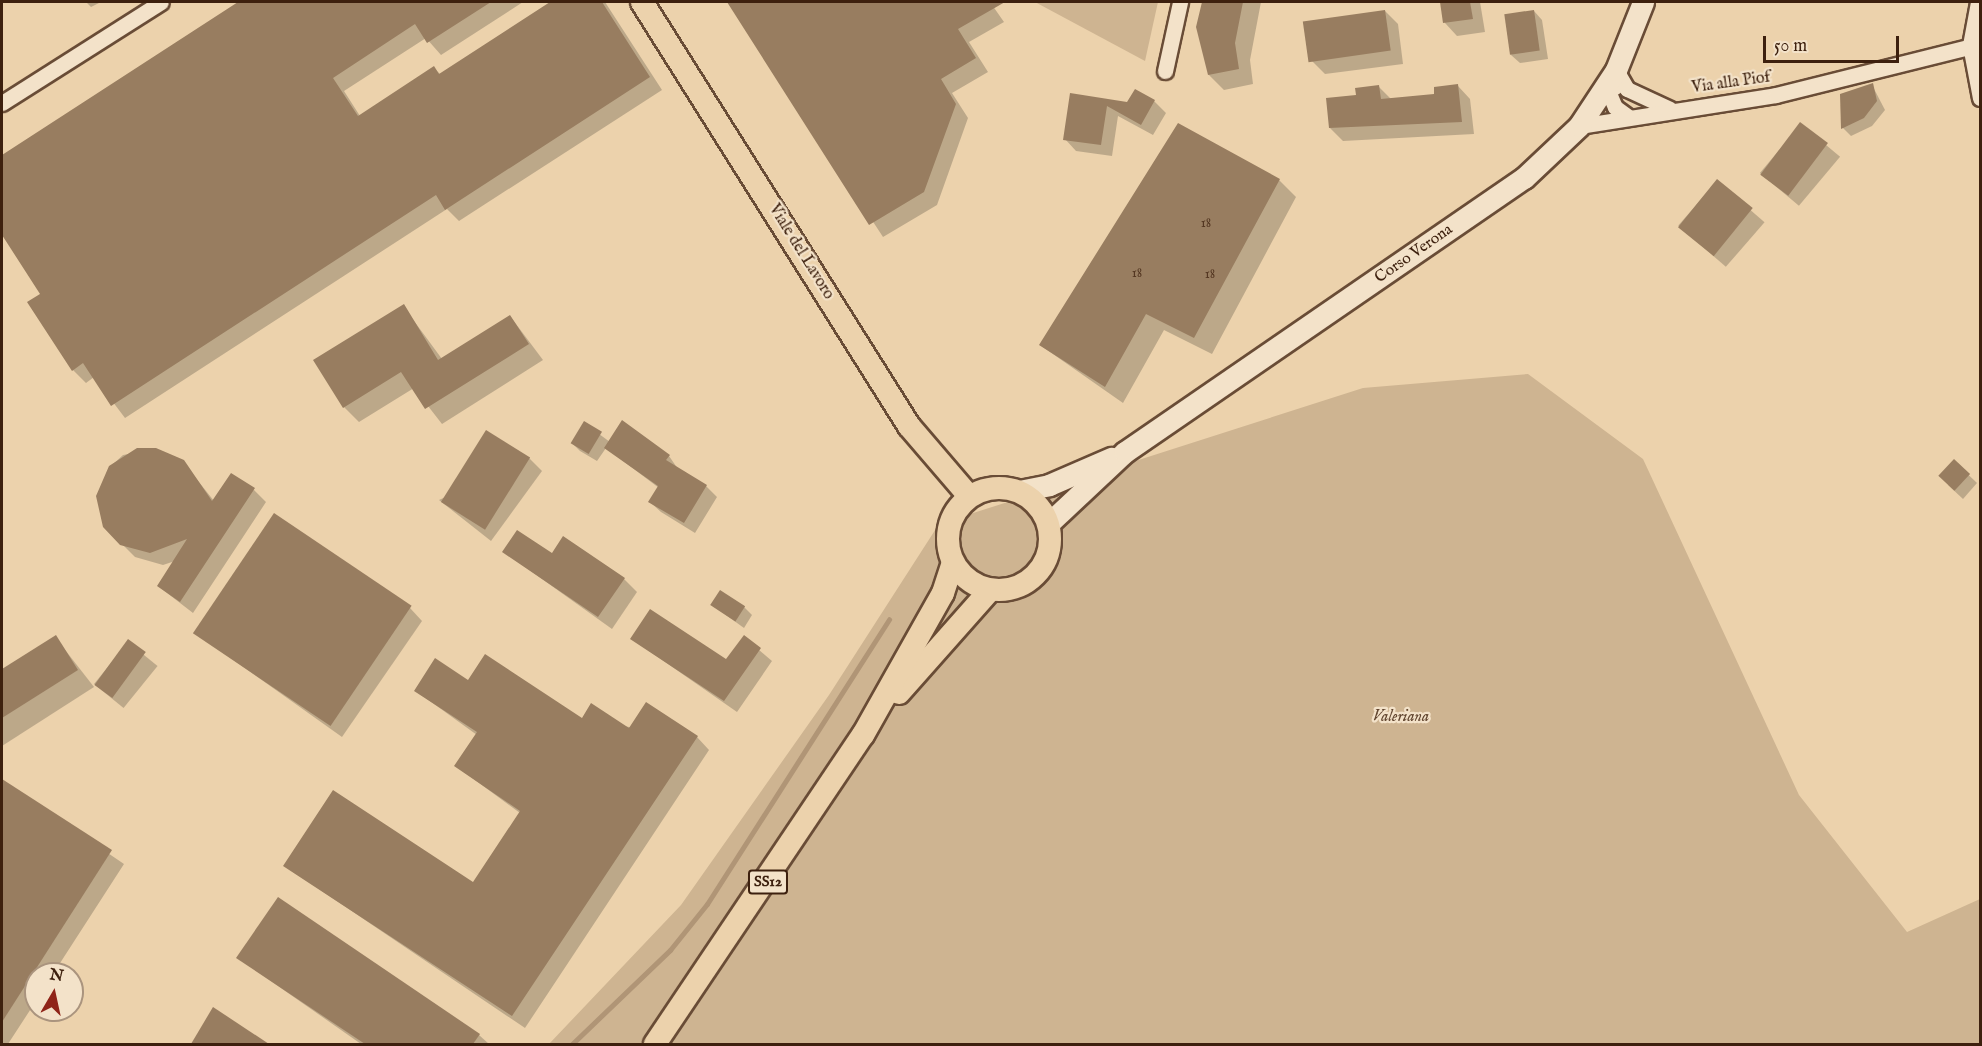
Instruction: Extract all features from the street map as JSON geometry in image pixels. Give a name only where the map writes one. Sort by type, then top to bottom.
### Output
[{"type":"main road","name":"Viale del Lavoro","points":[[642,2],[909,426],[969,496]]},
{"type":"main road","name":"Corso Verona","points":[[1125,452],[1524,178],[1579,126],[1616,82],[1643,2]]},
{"type":"main road","points":[[969,496],[985,489],[1018,491],[1049,485],[1125,452]]},
{"type":"main road","points":[[1048,524],[1125,452]]},
{"type":"main road","points":[[953,563],[975,585],[990,590],[1024,584],[1038,573],[1047,558],[1048,524],[1037,504],[1018,491]]},
{"type":"main road","name":"SS12","points":[[655,1044],[863,735],[943,593],[953,563],[949,527],[969,496]]},
{"type":"main road","name":"SS12","points":[[863,735],[990,590]]},
{"type":"street","points":[[2,103],[161,2]]},
{"type":"street","points":[[1165,71],[1180,2]]},
{"type":"street","points":[[1977,2],[1975,45],[1980,98]]},
{"type":"street","name":"Via alla Piof","points":[[1579,126],[1670,109],[1776,95],[1975,45]]},
{"type":"street","points":[[1629,117],[1615,107],[1616,82],[1670,109]]},
{"type":"green space","points":[[1035,2],[1158,2],[1145,61]]},
{"type":"green space","name":"Valeriana","points":[[1528,374],[1643,459],[1799,795],[1907,932],[1980,899],[1980,1044],[549,1044],[681,905],[829,695],[939,524],[1363,388]]},
{"type":"building","points":[[238,2],[491,2],[427,43],[415,24],[333,78],[358,116],[434,66],[439,74],[550,2],[602,2],[650,77],[445,210],[436,195],[111,406],[83,363],[72,371],[27,302],[40,294],[2,235],[2,155]]},
{"type":"building","points":[[727,2],[1005,2],[958,29],[976,58],[941,79],[956,104],[924,192],[869,225]]},
{"type":"building","points":[[1202,2],[1243,2],[1235,43],[1239,69],[1208,75],[1196,27]]},
{"type":"building","points":[[1440,2],[1470,2],[1473,19],[1443,23]]},
{"type":"building","points":[[1385,10],[1391,51],[1309,62],[1303,22]]},
{"type":"building","points":[[1534,10],[1540,51],[1510,55],[1504,14]]},
{"type":"building","points":[[1873,83],[1877,101],[1864,118],[1841,129],[1840,94]]},
{"type":"building","points":[[1458,84],[1462,122],[1329,128],[1326,98],[1356,95],[1355,88],[1379,85],[1381,99],[1434,94],[1434,87]]},
{"type":"building","points":[[1135,89],[1155,100],[1141,125],[1107,106],[1101,145],[1063,140],[1070,93],[1127,102]]},
{"type":"building","points":[[1800,122],[1828,143],[1788,196],[1760,175]]},
{"type":"building","points":[[1178,123],[1280,179],[1194,338],[1146,314],[1105,387],[1039,345]]},
{"type":"building","points":[[1717,179],[1753,208],[1714,256],[1678,227]]},
{"type":"building","points":[[404,304],[438,360],[510,315],[529,344],[425,409],[401,372],[343,408],[313,360]]},
{"type":"building","points":[[622,420],[670,455],[666,460],[707,485],[684,523],[648,502],[658,486],[604,448]]},
{"type":"building","points":[[584,421],[602,432],[589,454],[571,443]]},
{"type":"building","points":[[486,430],[530,458],[485,530],[441,502]]},
{"type":"building","points":[[137,448],[156,448],[184,460],[212,501],[231,473],[255,488],[180,602],[157,586],[187,539],[150,553],[120,545],[103,527],[96,496],[109,466]]},
{"type":"building","points":[[1954,459],[1970,474],[1954,491],[1938,476]]},
{"type":"building","points":[[274,513],[412,606],[331,726],[193,633]]},
{"type":"building","points":[[517,530],[552,553],[563,536],[625,578],[598,617],[502,552]]},
{"type":"building","points":[[720,590],[745,606],[735,621],[710,605]]},
{"type":"building","points":[[650,609],[726,659],[744,635],[761,648],[724,701],[630,639]]},
{"type":"building","points":[[56,635],[78,670],[2,718],[2,669]]},
{"type":"building","points":[[128,639],[146,652],[112,698],[94,685]]},
{"type":"building","points":[[485,654],[582,718],[591,703],[629,728],[646,702],[698,736],[512,1016],[283,866],[333,790],[473,882],[520,811],[454,766],[477,732],[414,691],[435,658],[468,680]]},
{"type":"building","points":[[2,779],[112,850],[40,962],[24,962],[24,988],[2,1022]]},
{"type":"building","points":[[278,897],[480,1034],[473,1044],[365,1044],[236,958]]},
{"type":"building","points":[[213,1007],[269,1044],[191,1044]]},
{"type":"waterway","points":[[572,1044],[670,950],[707,904],[889,619]]}]
